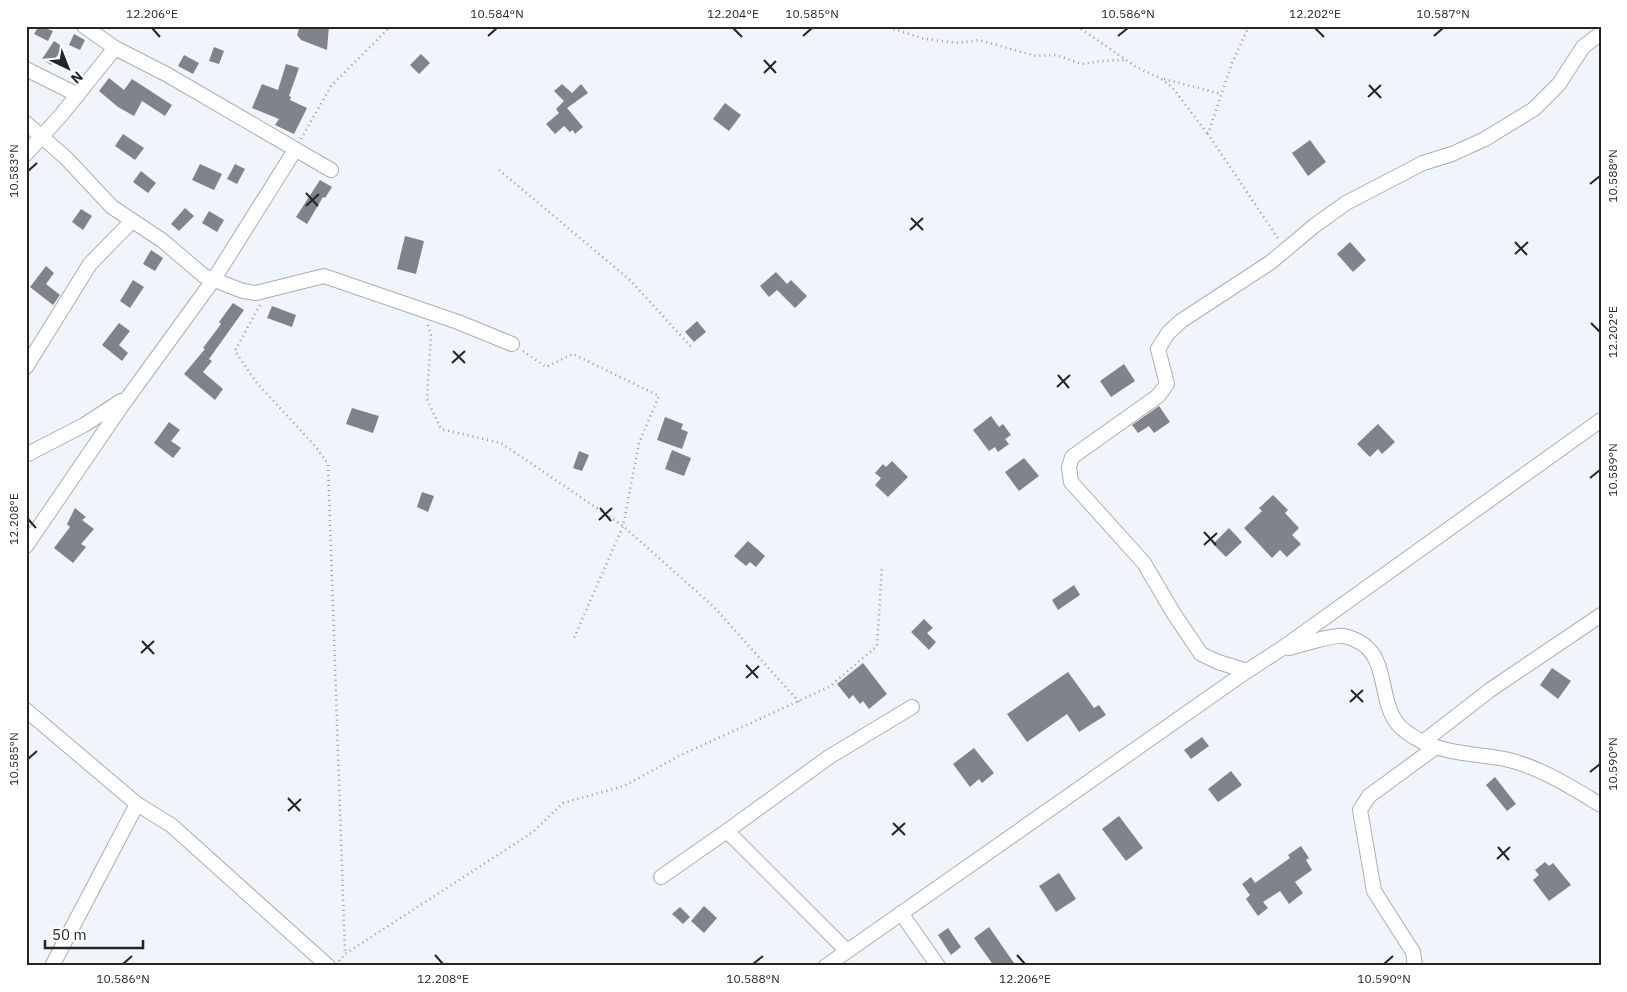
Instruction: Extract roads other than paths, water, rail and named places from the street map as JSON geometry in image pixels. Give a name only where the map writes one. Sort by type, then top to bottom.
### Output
[{"type":"street","points":[[84,26],[115,48],[166,74],[331,170]]},
{"type":"street","points":[[1247,671],[1218,662],[1202,654],[1174,614],[1144,563],[1071,482],[1069,467],[1072,456],[1158,396],[1168,384],[1158,349],[1168,333],[1271,262],[1346,203],[1424,163],[1452,154],[1485,139],[1534,109],[1559,84],[1583,46],[1601,33]]},
{"type":"street","points":[[26,154],[78,95],[115,48]]},
{"type":"street","points":[[26,69],[78,95]]},
{"type":"street","points":[[26,123],[42,136],[112,207],[163,241],[204,276],[243,291],[256,293],[324,276],[512,344]]},
{"type":"street","points":[[26,546],[128,397],[214,279],[295,150]]},
{"type":"street","points":[[26,367],[90,264],[132,221]]},
{"type":"street","points":[[26,455],[84,425],[128,397]]},
{"type":"street","points":[[826,966],[1247,671],[1281,650],[1601,420]]},
{"type":"street","points":[[1415,966],[1413,952],[1374,891],[1360,810],[1369,796],[1490,690],[1601,615]]},
{"type":"street","points":[[1281,650],[1343,635],[1361,644],[1373,655],[1381,667],[1388,700],[1396,722],[1429,744],[1507,760],[1532,768],[1566,784],[1601,805]]},
{"type":"street","points":[[661,877],[829,757],[912,706]]},
{"type":"street","points":[[26,710],[137,804],[171,825],[328,966]]},
{"type":"street","points":[[52,966],[137,804]]},
{"type":"street","points":[[727,831],[847,951]]},
{"type":"street","points":[[901,913],[938,966]]}]
